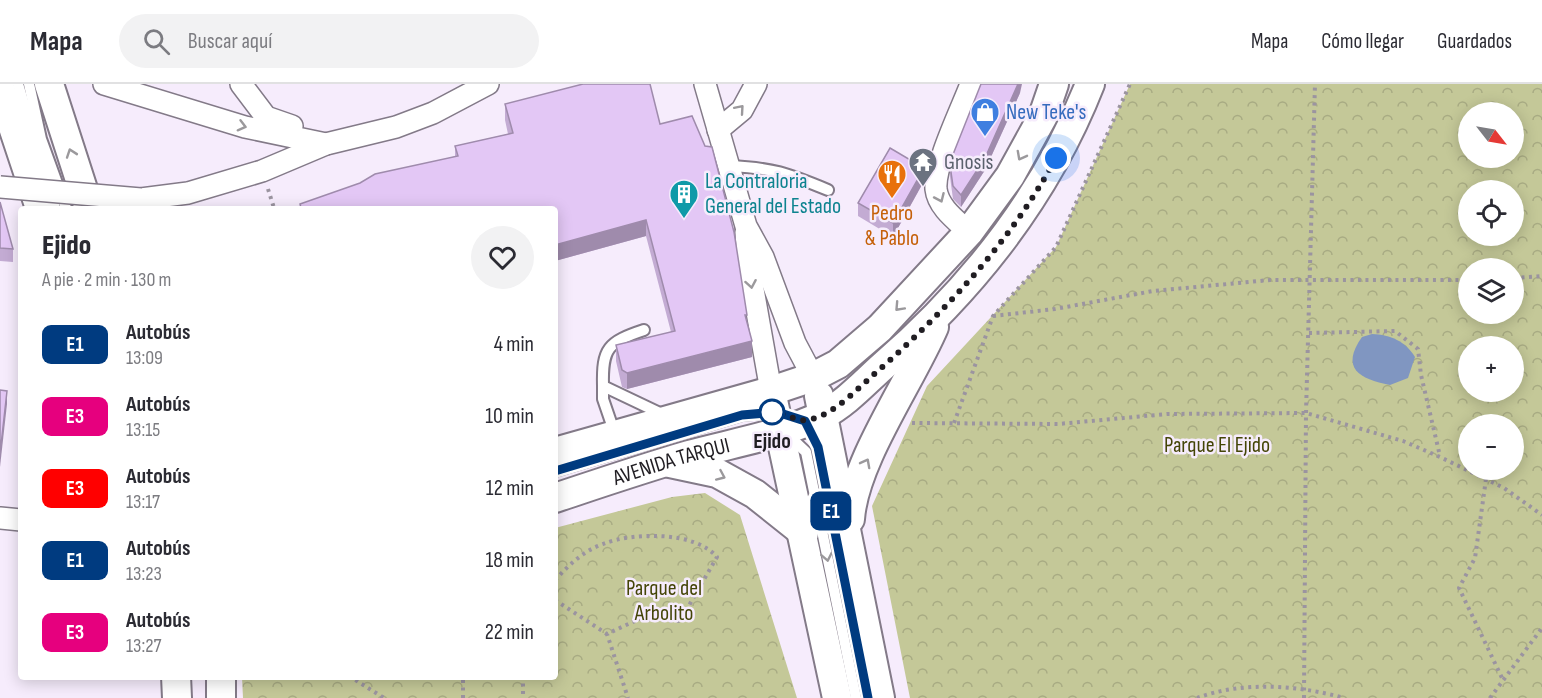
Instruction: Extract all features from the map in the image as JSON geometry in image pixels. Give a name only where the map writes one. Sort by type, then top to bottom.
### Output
[{"type":"main road","name":"AVENIDA TARQUI","points":[[798,421],[813,377],[838,364],[880,328],[969,231],[1010,176],[1043,116],[1054,84]]},
{"type":"main road","name":"AVENIDA TARQUI","points":[[558,497],[798,421],[858,389],[940,314],[992,254],[1036,194],[1075,121],[1090,84]]},
{"type":"main road","points":[[47,86],[89,206]]},
{"type":"main road","points":[[0,88],[39,206]]},
{"type":"main road","points":[[848,539],[851,502],[861,473],[925,349],[940,314]]},
{"type":"main road","points":[[813,377],[798,421],[804,533],[837,698]]},
{"type":"main road","name":"AVENIDA TARQUI","points":[[558,451],[672,419],[798,421]]},
{"type":"main road","points":[[798,421],[848,539],[880,698]]},
{"type":"main road","points":[[664,462],[717,473],[755,494],[804,533]]},
{"type":"main road","points":[[176,680],[177,698]]},
{"type":"main road","points":[[221,680],[221,698]]},
{"type":"street","points":[[104,84],[238,125],[326,144]]},
{"type":"street","points":[[241,84],[266,117],[294,126],[326,144]]},
{"type":"street","points":[[0,187],[141,199],[188,193],[262,171],[326,144],[396,127],[433,113],[488,84]]},
{"type":"street","points":[[705,84],[746,226],[766,265],[795,343],[813,377]]},
{"type":"street","points":[[718,130],[742,110],[756,84]]},
{"type":"street","points":[[969,231],[946,212],[936,189],[939,166],[971,84]]},
{"type":"street","points":[[746,226],[747,261],[798,421]]},
{"type":"street","points":[[0,518],[18,520]]},
{"type":"lane","points":[[18,84],[54,206]]},
{"type":"lane","points":[[47,86],[41,139],[65,206]]},
{"type":"lane","points":[[729,166],[782,171],[828,190]]},
{"type":"lane","points":[[615,435],[603,399],[603,365],[610,346],[644,330]]},
{"type":"lane","points":[[603,387],[672,419]]},
{"type":"lane","points":[[558,470],[742,415],[798,421]]},
{"type":"lane","points":[[750,426],[798,421]]},
{"type":"lane","points":[[798,421],[856,698]]},
{"type":"lane","points":[[798,421],[868,698]]},
{"type":"lane","points":[[558,485],[729,433]]},
{"type":"path","points":[[1130,84],[1056,248],[993,316],[954,423],[1058,424],[1167,414],[1306,413],[1402,441],[1458,466]]},
{"type":"path","points":[[1304,698],[1306,413],[1315,84]]},
{"type":"path","points":[[1524,277],[1542,276]]},
{"type":"path","points":[[993,316],[1182,288],[1270,280],[1310,282],[1458,280]]},
{"type":"path","points":[[1309,333],[1395,331],[1418,349],[1421,375],[1440,457]]},
{"type":"path","points":[[1486,480],[1475,558],[1459,588],[1503,680]]},
{"type":"path","points":[[1488,480],[1504,488],[1542,515]]},
{"type":"path","points":[[558,577],[574,560],[603,543],[642,536],[682,538],[710,548],[717,557],[680,621],[639,619],[607,634]]},
{"type":"path","points":[[558,602],[607,634],[628,698]]},
{"type":"path","points":[[1490,698],[1542,628]]},
{"type":"path","points":[[355,680],[384,698]]},
{"type":"path","points":[[462,698],[464,680]]},
{"type":"path","points":[[523,680],[523,698]]},
{"type":"path","points":[[1197,698],[1219,689],[1305,688],[1344,698]]},
{"type":"green space","name":"Parque El Ejido","points":[[1130,84],[1542,84],[1542,698],[910,698],[872,506],[927,386],[1056,247]]},
{"type":"green space","name":"Parque del Arbolito","points":[[705,493],[740,515],[797,698],[243,698],[242,680],[558,680],[558,527],[672,497]]},
{"type":"water","points":[[1372,334],[1397,340],[1411,351],[1415,357],[1408,378],[1390,385],[1369,379],[1356,370],[1353,357],[1356,348],[1362,337]]},
{"type":"building","points":[[583,84],[650,84],[660,124],[692,116],[705,146],[712,147],[734,232],[747,315],[745,315],[752,341],[627,373],[622,370],[616,345],[675,331],[646,220],[558,244],[558,206],[300,206],[300,204],[360,183],[375,174],[458,156],[455,146],[513,133],[505,104]]},
{"type":"building","points":[[981,84],[1018,84],[985,158],[961,195],[953,186],[950,165]]},
{"type":"building","name":"Pedro & Pablo","points":[[890,148],[924,168],[893,223],[858,203]]},
{"type":"building","points":[[0,202],[13,249],[0,248]]},
{"type":"building","points":[[0,390],[7,391],[0,454]]},
{"type":"bus line","name":"E1","points":[[558,470],[742,415],[777,412],[805,421],[818,447],[868,698]]},
{"type":"place","name":"New Teke's","points":[[985,138]]},
{"type":"place","name":"Gnosis","points":[[923,188]]},
{"type":"place","name":"Pedro & Pablo","points":[[892,200]]},
{"type":"place","name":"La Contraloria General del Estado","points":[[684,220]]},
{"type":"place","name":"Ejido","points":[[772,412]]},
{"type":"route","points":[[772,412],[805,421],[824,414],[850,396],[905,347],[940,314],[992,254],[1036,194],[1056,158]]}]
